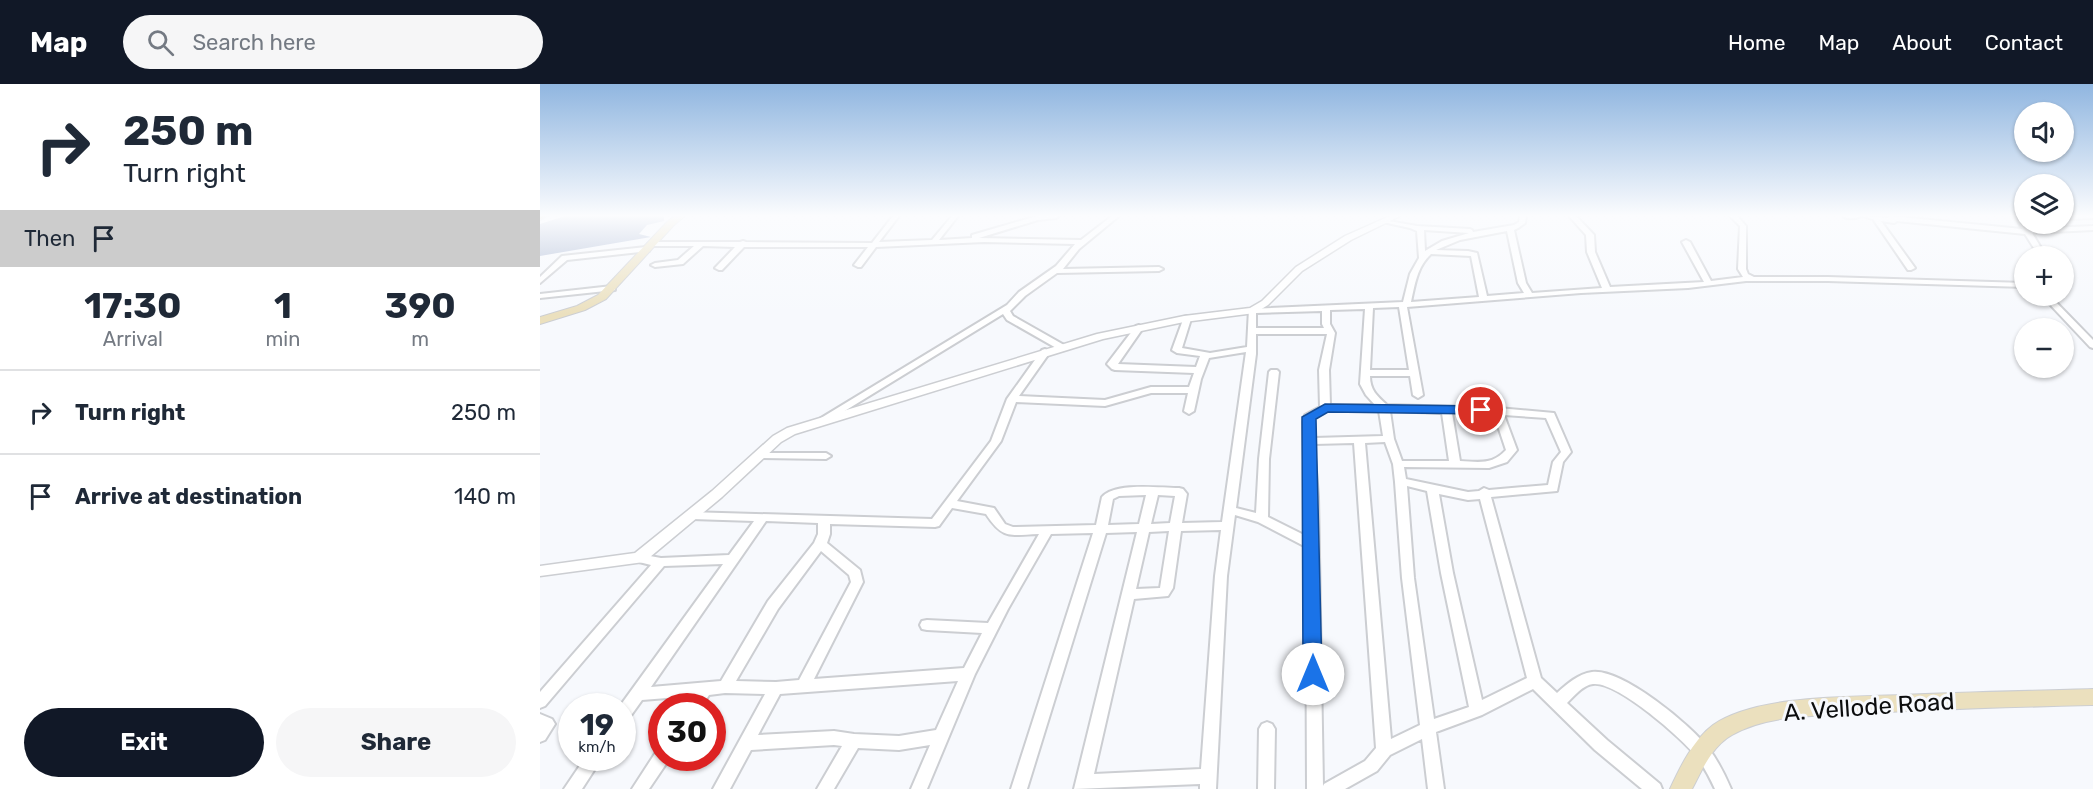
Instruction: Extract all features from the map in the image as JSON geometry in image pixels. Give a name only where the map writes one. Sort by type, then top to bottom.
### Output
[{"type":"main road","points":[[540,321],[595,302],[612,288],[647,249]]},
{"type":"main road","name":"A. Vellode Road","points":[[1681,789],[1708,741],[1723,729],[1739,721],[1764,715],[1902,703],[2093,697]]},
{"type":"street","points":[[540,280],[565,258],[634,249]]},
{"type":"street","points":[[655,265],[680,262],[695,249]]},
{"type":"street","points":[[718,268],[737,249]]},
{"type":"street","points":[[858,265],[872,249]]},
{"type":"street","points":[[822,422],[1008,307],[1054,271],[1076,249]]},
{"type":"street","points":[[1252,311],[1264,303],[1299,269],[1331,249]]},
{"type":"street","points":[[1424,249],[1425,255]]},
{"type":"street","points":[[1418,395],[1407,300],[1413,285],[1413,274],[1425,255],[1436,249]]},
{"type":"street","points":[[1514,249],[1522,283],[1529,295]]},
{"type":"street","points":[[1591,249],[1607,289]]},
{"type":"street","points":[[1690,249],[1709,284]]},
{"type":"street","points":[[1742,249],[1742,268],[1745,275],[1754,280]]},
{"type":"street","points":[[1898,249],[1911,268]]},
{"type":"street","points":[[1425,255],[1468,253],[1474,255],[1484,299]]},
{"type":"street","points":[[1054,271],[1159,269]]},
{"type":"street","points":[[639,558],[777,439],[791,431],[1061,347],[1139,328],[1186,319],[1252,311],[1407,305],[1754,280],[1828,279],[2014,285]]},
{"type":"street","points":[[540,296],[612,288]]},
{"type":"street","points":[[1369,306],[1366,388],[1384,408],[1389,439],[1398,464],[1408,578],[1436,789]]},
{"type":"street","points":[[2056,306],[2093,345]]},
{"type":"street","points":[[1008,307],[1006,311],[1010,318],[1061,347]]},
{"type":"street","points":[[1325,408],[1324,370],[1329,331],[1326,324],[1326,309]]},
{"type":"street","points":[[1153,492],[1083,786],[1208,782],[1221,576],[1251,349],[1252,311]]},
{"type":"street","points":[[540,317],[553,317]]},
{"type":"street","points":[[1186,319],[1177,350],[1209,355],[1251,349]]},
{"type":"street","points":[[1139,328],[1129,345],[1114,359],[1112,364],[1115,367],[1200,370]]},
{"type":"street","points":[[1253,331],[1329,331]]},
{"type":"street","points":[[692,514],[931,523],[938,520],[996,441],[1012,399],[1045,352]]},
{"type":"street","points":[[1189,411],[1203,358],[1209,355]]},
{"type":"street","points":[[1262,519],[1264,459],[1274,372]]},
{"type":"street","points":[[1366,373],[1414,373]]},
{"type":"street","points":[[1012,399],[1106,403],[1151,390],[1194,390]]},
{"type":"street","points":[[1316,789],[1309,417],[1325,408],[1446,409],[1550,415],[1566,452],[1558,462],[1553,488],[1458,495],[1432,487],[1401,482]]},
{"type":"street","points":[[1446,409],[1455,464]]},
{"type":"street","points":[[1398,464],[1498,463],[1510,454],[1511,446],[1498,411]]},
{"type":"street","points":[[1359,438],[1384,750]]},
{"type":"street","points":[[1310,441],[1389,439]]},
{"type":"street","points":[[758,456],[826,456]]},
{"type":"street","points":[[1432,487],[1477,710]]},
{"type":"street","points":[[1019,789],[1101,528],[1108,497],[1117,492],[1179,492],[1181,494],[1166,588],[1163,593],[1129,594]]},
{"type":"street","points":[[1484,492],[1535,681],[1601,746],[1654,789]]},
{"type":"street","points":[[950,504],[990,511],[1001,527],[1007,531],[1228,526]]},
{"type":"street","points":[[1230,510],[1262,519],[1311,544]]},
{"type":"street","points":[[636,697],[762,518]]},
{"type":"street","points":[[725,687],[773,605],[820,544],[824,534],[824,520]]},
{"type":"street","points":[[919,789],[968,674],[1047,531]]},
{"type":"street","points":[[803,686],[857,582],[855,573],[820,544]]},
{"type":"street","points":[[540,571],[639,558],[661,562],[732,559]]},
{"type":"street","points":[[540,702],[661,562]]},
{"type":"street","points":[[927,625],[992,628]]},
{"type":"street","points":[[638,694],[725,687],[776,688],[968,674]]},
{"type":"street","points":[[1558,702],[1585,679],[1611,680],[1655,710],[1702,751],[1724,789]]},
{"type":"street","points":[[1330,789],[1371,766],[1384,750],[1428,728],[1477,710],[1535,681]]},
{"type":"street","points":[[720,789],[776,688]]},
{"type":"street","points":[[702,693],[705,689]]},
{"type":"street","points":[[540,722],[547,724],[540,735]]},
{"type":"street","points":[[1266,729],[1266,789]]},
{"type":"street","points":[[745,743],[834,738],[899,743],[942,736]]},
{"type":"street","points":[[825,789],[854,741]]},
{"type":"street","points":[[572,789],[585,771]]},
{"type":"street","points":[[640,789],[652,771]]},
{"type":"water","points":[[540,249],[581,249],[540,256]]},
{"type":"route","points":[[1313,674],[1309,417],[1325,408],[1481,410]]}]
